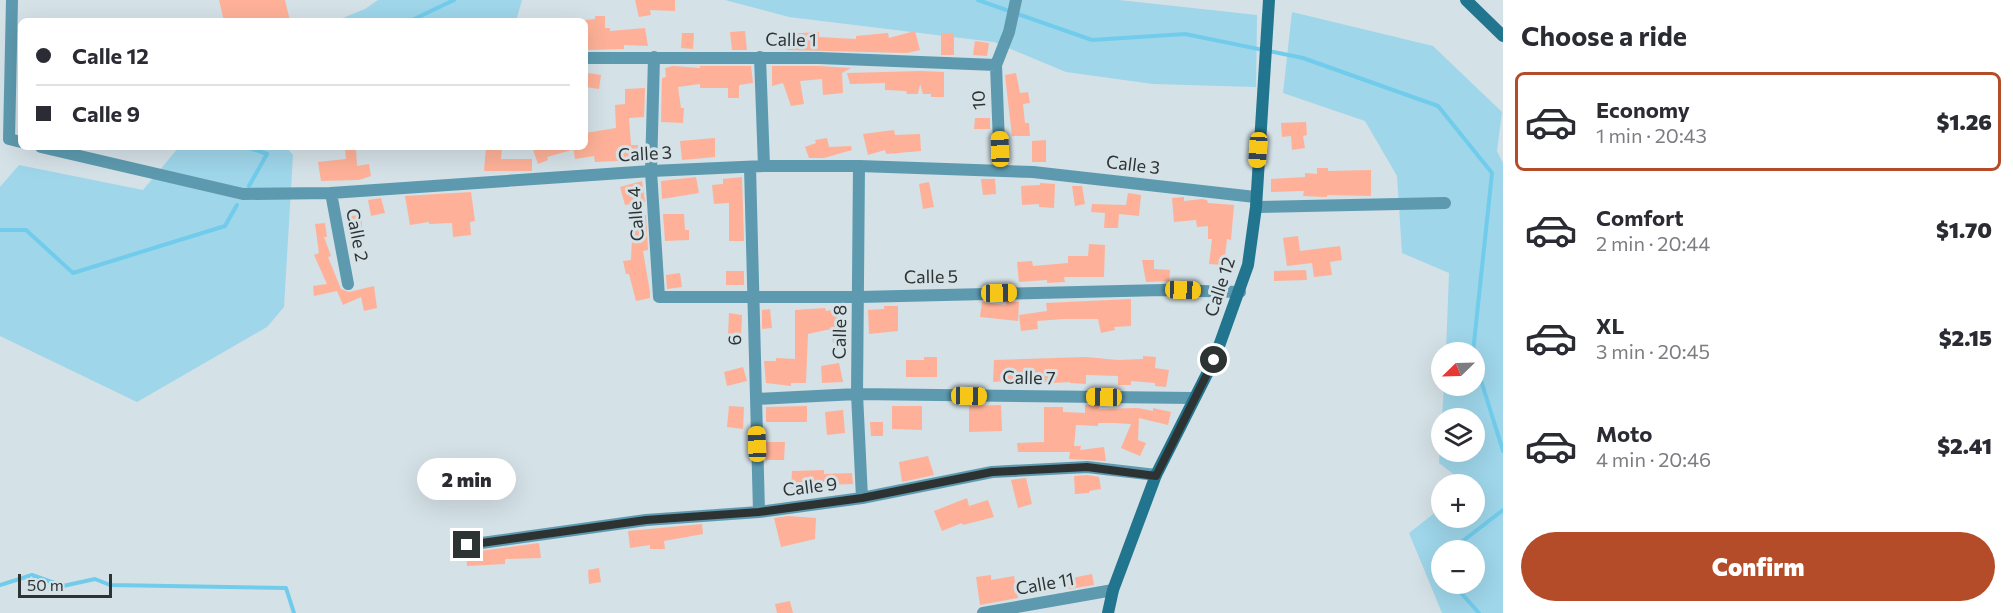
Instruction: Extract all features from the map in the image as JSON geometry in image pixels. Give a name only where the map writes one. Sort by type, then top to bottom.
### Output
[{"type":"street","points":[[12,0],[5,97],[15,141]]},
{"type":"street","name":"Calle 12","points":[[1108,613],[1113,590],[1156,476],[1214,360],[1248,265],[1255,202],[1269,0]]},
{"type":"street","points":[[1466,0],[1503,36]]},
{"type":"street","name":"10","points":[[1000,170],[996,65],[1009,32],[1016,2]]},
{"type":"street","name":"Calle 4","points":[[654,57],[651,171],[659,297]]},
{"type":"street","points":[[760,57],[764,166]]},
{"type":"street","name":"Calle 1","points":[[588,58],[760,57],[996,65]]},
{"type":"street","name":"Calle 3","points":[[54,150],[243,194],[331,193],[651,171],[764,166],[859,166],[1000,170],[1255,202],[1446,203]]},
{"type":"street","name":"Calle 8","points":[[859,166],[857,394],[862,498]]},
{"type":"street","name":"6","points":[[750,167],[759,512]]},
{"type":"street","name":"Calle 2","points":[[331,193],[348,284]]},
{"type":"street","name":"Calle 5","points":[[659,297],[859,297],[1163,290],[1240,292]]},
{"type":"street","name":"Calle 7","points":[[756,399],[857,394],[1194,398]]},
{"type":"street","name":"Calle 9","points":[[467,545],[646,520],[759,512],[862,498],[992,472],[1087,467],[1156,476]]},
{"type":"street","name":"Calle 11","points":[[983,613],[1113,590]]},
{"type":"shaded area","points":[[378,0],[522,0],[517,18],[342,18],[365,9]]},
{"type":"shaded area","points":[[725,0],[1119,0],[1257,15],[1256,87],[1153,84],[1066,72],[994,42],[789,17]]},
{"type":"shaded area","points":[[1292,12],[1433,46],[1502,112],[1497,151],[1503,163],[1503,613],[1442,613],[1434,594],[1485,594],[1485,540],[1431,540],[1431,586],[1409,533],[1431,516],[1431,528],[1485,528],[1485,474],[1453,474],[1439,463],[1485,462],[1485,408],[1443,408],[1443,396],[1485,396],[1485,342],[1446,342],[1449,273],[1402,253],[1397,176],[1365,121],[1283,93]]},
{"type":"shaded area","points":[[176,150],[289,150],[293,155],[284,307],[267,327],[137,402],[0,336],[0,187],[19,165],[143,190]]},
{"type":"building","points":[[219,0],[285,0],[289,18],[223,18]]},
{"type":"building","points":[[635,0],[675,0],[675,11],[650,10],[651,15],[639,17]]},
{"type":"building","points":[[595,16],[605,16],[605,28],[610,28],[610,31],[645,28],[648,46],[624,45],[624,49],[588,50],[588,20],[595,19]]},
{"type":"building","points":[[745,31],[747,50],[732,50],[730,32]]},
{"type":"building","points":[[915,31],[920,50],[907,53],[787,50],[785,34],[819,32],[819,37],[856,39],[856,36],[888,33],[889,38]]},
{"type":"building","points":[[682,33],[694,33],[693,49],[681,48]]},
{"type":"building","points":[[941,33],[954,34],[954,55],[941,55]]},
{"type":"building","points":[[975,41],[989,43],[987,56],[973,55]]},
{"type":"building","points":[[673,66],[700,68],[700,66],[751,66],[753,83],[739,85],[739,98],[728,98],[728,88],[700,88],[700,84],[678,87],[681,108],[684,108],[683,123],[661,122],[662,78],[666,77],[665,68]]},
{"type":"building","points":[[772,66],[851,68],[842,73],[843,93],[823,95],[822,79],[800,81],[804,104],[791,106],[783,83],[772,86]]},
{"type":"building","points":[[944,72],[944,97],[931,97],[931,94],[923,94],[920,84],[918,94],[907,94],[906,91],[885,90],[885,83],[850,84],[847,73]]},
{"type":"building","points":[[588,73],[601,75],[599,89],[588,87]]},
{"type":"building","points":[[1016,73],[1020,93],[1028,92],[1030,103],[1023,104],[1025,123],[1029,123],[1030,136],[1012,136],[1005,75]]},
{"type":"building","points":[[645,88],[644,117],[629,118],[631,145],[640,145],[640,160],[595,162],[594,156],[575,159],[574,150],[588,150],[588,133],[616,128],[615,105],[625,104],[625,89]]},
{"type":"building","points":[[975,118],[990,118],[990,129],[974,129]]},
{"type":"building","points":[[1306,122],[1307,135],[1303,136],[1305,148],[1292,150],[1291,136],[1282,137],[1281,123]]},
{"type":"building","points":[[894,130],[895,135],[920,134],[921,151],[886,154],[885,150],[868,155],[863,134]]},
{"type":"building","points":[[715,138],[715,157],[682,160],[680,141]]},
{"type":"building","points":[[827,138],[829,147],[851,146],[852,150],[824,158],[809,158],[805,147],[816,143],[815,140]]},
{"type":"building","points":[[1046,140],[1046,162],[1032,162],[1032,141]]},
{"type":"building","points":[[345,150],[356,150],[357,166],[369,164],[371,176],[359,180],[321,181],[318,162],[346,159]]},
{"type":"building","points":[[486,150],[502,150],[501,159],[532,159],[532,171],[484,171]]},
{"type":"building","points":[[533,150],[572,150],[547,157],[548,160],[538,164]]},
{"type":"building","points":[[1317,168],[1328,168],[1328,171],[1371,170],[1371,196],[1327,195],[1324,197],[1303,196],[1304,191],[1271,192],[1271,179],[1305,177],[1305,173],[1317,174]]},
{"type":"building","points":[[696,177],[699,193],[662,199],[661,181]]},
{"type":"building","points":[[742,177],[744,241],[729,241],[729,203],[714,204],[712,185],[723,184],[723,179]]},
{"type":"building","points":[[981,179],[995,179],[996,194],[983,195]]},
{"type":"building","points":[[642,181],[645,202],[625,205],[620,187]]},
{"type":"building","points":[[929,182],[934,207],[923,209],[919,184]]},
{"type":"building","points":[[1040,183],[1055,184],[1054,208],[1039,207],[1039,204],[1022,205],[1021,186],[1040,185]]},
{"type":"building","points":[[1072,186],[1082,186],[1085,204],[1075,206]]},
{"type":"building","points":[[471,192],[475,221],[470,222],[471,235],[453,237],[452,223],[429,224],[429,222],[410,225],[405,196]]},
{"type":"building","points":[[1128,193],[1141,195],[1139,216],[1119,214],[1118,228],[1104,228],[1105,213],[1091,212],[1092,204],[1126,205]]},
{"type":"building","points":[[1184,197],[1184,201],[1202,199],[1207,200],[1208,203],[1234,205],[1231,240],[1227,239],[1224,265],[1209,264],[1212,239],[1208,239],[1208,226],[1197,227],[1196,220],[1174,222],[1172,198]]},
{"type":"building","points":[[381,198],[385,213],[371,216],[368,200]]},
{"type":"building","points":[[663,214],[684,214],[685,230],[689,230],[689,240],[665,241]]},
{"type":"building","points":[[361,215],[363,236],[352,237],[350,216]]},
{"type":"building","points":[[633,215],[646,215],[648,250],[643,251],[650,292],[650,298],[636,301],[623,261],[631,260]]},
{"type":"building","points":[[325,223],[327,237],[324,237],[331,256],[328,257],[341,289],[349,292],[374,286],[377,308],[364,311],[361,297],[343,305],[337,291],[314,296],[313,286],[327,284],[314,255],[319,253],[315,224]]},
{"type":"building","points":[[1298,236],[1300,251],[1340,246],[1342,260],[1330,262],[1332,275],[1314,277],[1312,263],[1287,266],[1283,238]]},
{"type":"building","points":[[1089,244],[1105,245],[1104,277],[1064,277],[1065,282],[1047,283],[1047,280],[1019,282],[1017,262],[1032,261],[1033,266],[1068,263],[1068,256],[1088,256]]},
{"type":"building","points":[[1142,260],[1154,260],[1154,269],[1170,270],[1169,281],[1146,282]]},
{"type":"building","points":[[1306,270],[1307,280],[1274,281],[1274,271]]},
{"type":"building","points":[[726,271],[744,271],[744,285],[726,285]]},
{"type":"building","points":[[680,273],[682,287],[667,289],[666,275]]},
{"type":"building","points":[[1131,299],[1131,326],[1114,327],[1115,330],[1101,333],[1098,319],[1064,319],[1037,321],[1038,329],[1021,331],[1019,315],[1047,311],[1046,303]]},
{"type":"building","points":[[982,302],[1006,305],[1006,302],[1019,302],[1018,321],[980,317]]},
{"type":"building","points":[[884,306],[898,306],[898,331],[869,334],[868,310],[884,309]]},
{"type":"building","points":[[825,308],[826,311],[844,308],[849,341],[833,343],[831,329],[808,334],[806,383],[791,383],[791,386],[766,383],[764,361],[776,361],[776,358],[795,359],[795,310]]},
{"type":"building","points":[[770,309],[772,328],[762,329],[762,310]]},
{"type":"building","points":[[729,313],[742,315],[741,336],[728,335]]},
{"type":"building","points":[[1143,356],[1156,357],[1155,368],[1169,370],[1166,387],[1155,386],[1155,383],[1131,381],[1131,385],[1118,385],[1118,376],[1086,375],[1086,384],[1054,383],[1033,381],[1033,379],[993,382],[994,360],[1086,357],[1118,360],[1143,359]]},
{"type":"building","points":[[924,357],[937,357],[937,377],[906,377],[906,360],[924,360]]},
{"type":"building","points":[[839,363],[843,382],[822,383],[821,366]]},
{"type":"building","points":[[743,367],[747,381],[727,386],[724,372]]},
{"type":"building","points":[[1001,405],[1002,431],[969,432],[969,406]]},
{"type":"building","points":[[1085,405],[1099,405],[1099,409],[1138,408],[1153,411],[1153,408],[1171,412],[1168,425],[1139,418],[1138,440],[1146,443],[1140,456],[1121,448],[1131,424],[1114,423],[1098,423],[1098,426],[1076,425],[1074,446],[1081,446],[1080,450],[1104,447],[1106,461],[1069,459],[1070,452],[1018,452],[1017,443],[1044,442],[1044,407],[1063,407],[1063,412],[1085,413]]},
{"type":"building","points":[[729,406],[744,407],[743,429],[727,427]]},
{"type":"building","points":[[807,406],[807,422],[766,422],[766,407]]},
{"type":"building","points":[[892,406],[922,406],[922,430],[892,429]]},
{"type":"building","points":[[843,410],[845,433],[827,435],[825,412]]},
{"type":"building","points":[[870,422],[883,422],[883,436],[871,436]]},
{"type":"building","points":[[765,442],[785,442],[784,460],[766,460]]},
{"type":"building","points":[[928,456],[934,475],[902,482],[899,462]]},
{"type":"building","points":[[824,470],[824,474],[852,473],[853,484],[826,485],[826,487],[811,489],[791,488],[792,471]]},
{"type":"building","points":[[1074,476],[1099,477],[1101,489],[1075,494]]},
{"type":"building","points":[[1026,478],[1032,504],[1018,508],[1011,480]]},
{"type":"building","points":[[967,498],[969,506],[988,500],[994,517],[963,525],[962,523],[942,531],[934,511]]},
{"type":"building","points":[[788,516],[816,518],[815,539],[781,547],[774,518]]},
{"type":"building","points":[[702,524],[703,534],[664,541],[665,549],[650,549],[650,545],[630,548],[628,531]]},
{"type":"building","points":[[539,543],[541,558],[505,559],[505,564],[467,566],[466,553]]},
{"type":"building","points":[[599,568],[601,582],[589,584],[588,570]]},
{"type":"building","points":[[1092,574],[1094,585],[1069,589],[1067,579]]},
{"type":"building","points":[[991,575],[991,580],[1014,576],[1018,598],[980,605],[976,577]]},
{"type":"building","points":[[790,601],[793,613],[777,613],[775,604]]},
{"type":"waterway","points":[[416,18],[454,0]]},
{"type":"waterway","points":[[978,0],[1092,40],[1185,34],[1303,58],[1438,106],[1492,173],[1474,342]]},
{"type":"waterway","points":[[249,186],[267,154],[256,150]]},
{"type":"waterway","points":[[0,230],[26,230],[73,273],[225,226],[237,205]]},
{"type":"waterway","points":[[1485,393],[1503,451]]},
{"type":"waterway","points":[[1464,540],[1503,510]]},
{"type":"waterway","points":[[0,585],[32,575],[63,586],[95,579],[110,585],[286,588],[294,613]]},
{"type":"waterway","points":[[1462,594],[1479,613]]},
{"type":"route","points":[[467,545],[646,520],[759,512],[862,498],[992,472],[1087,467],[1156,476],[1214,360]]}]
